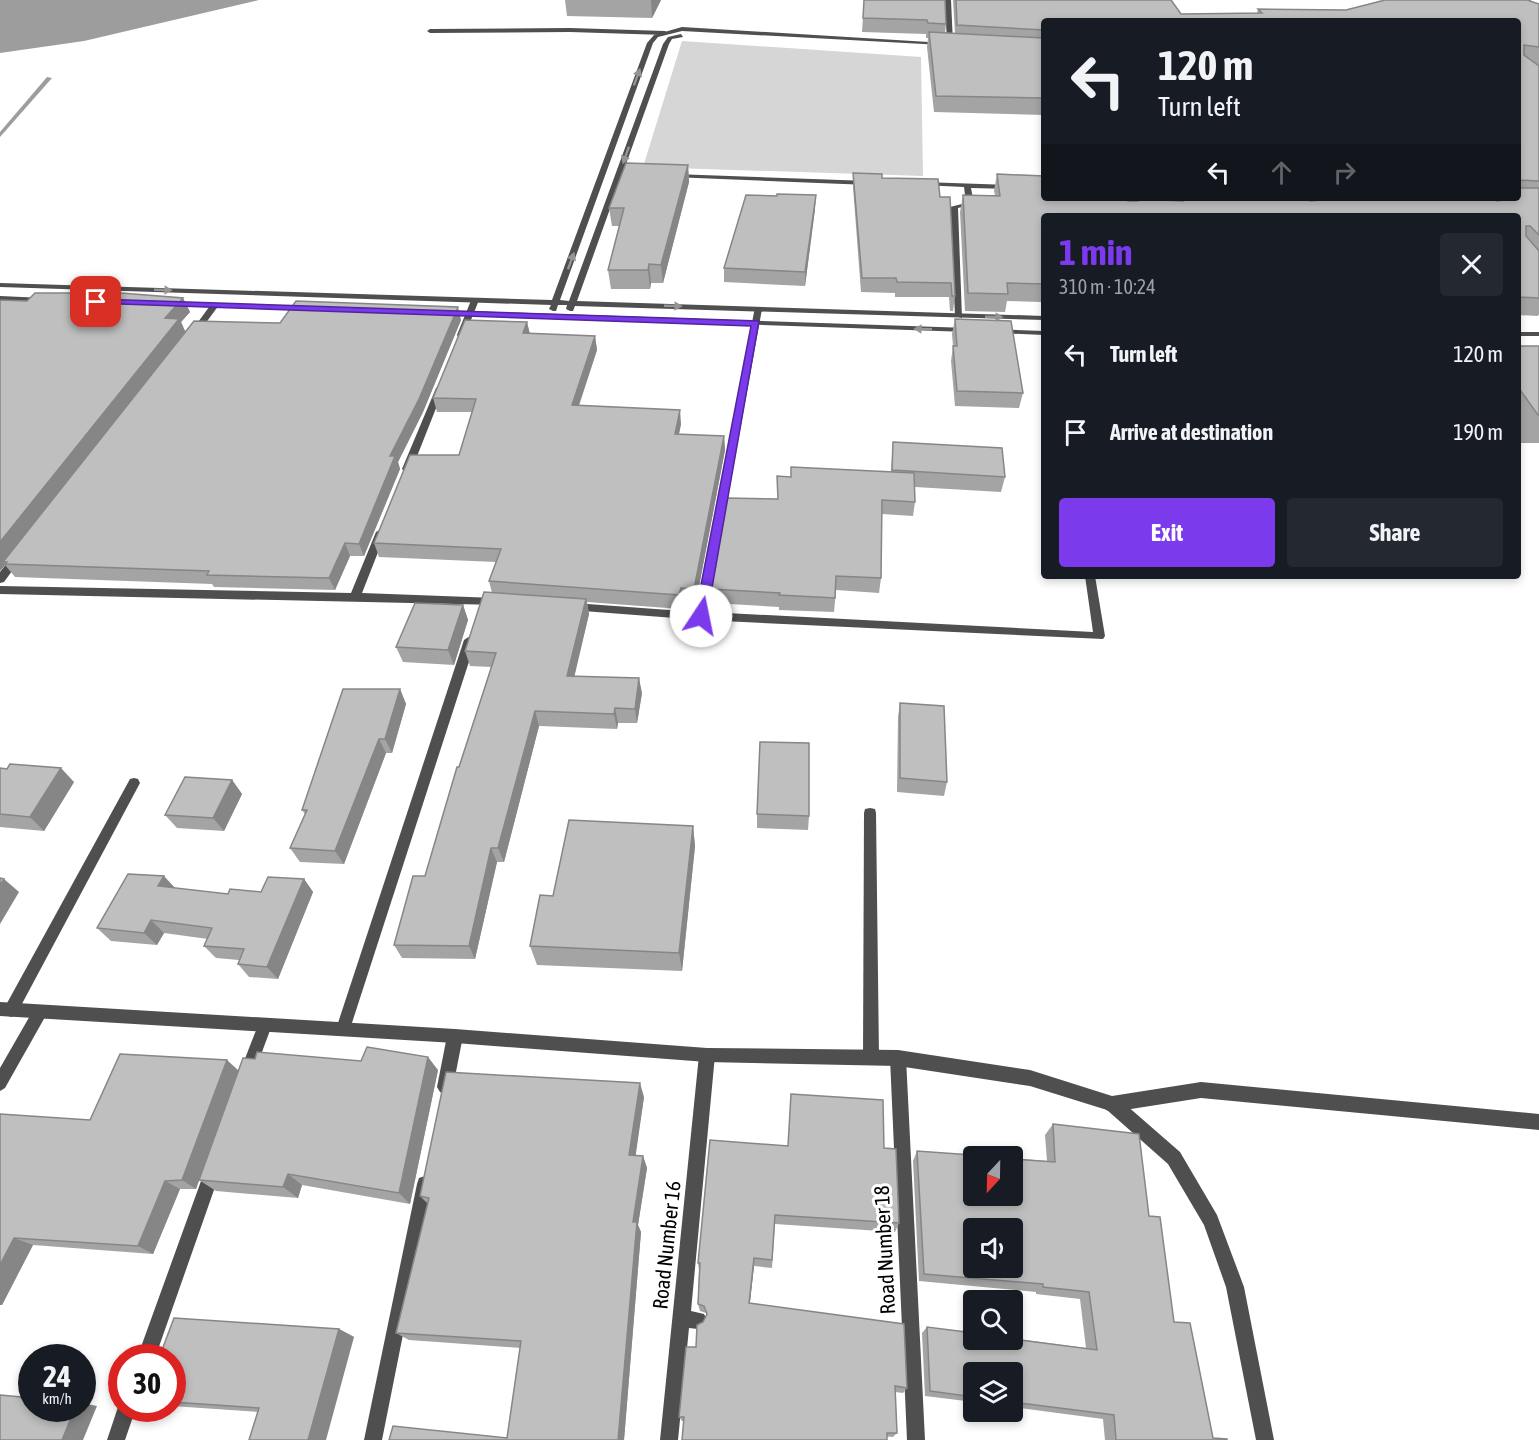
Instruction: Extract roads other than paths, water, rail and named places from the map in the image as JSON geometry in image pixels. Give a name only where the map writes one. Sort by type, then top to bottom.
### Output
[{"type":"street","points":[[948,0],[946,4],[949,47]]},
{"type":"street","points":[[551,316],[650,43],[656,36],[682,29],[949,47],[962,44]]},
{"type":"street","points":[[430,31],[570,30],[665,33]]},
{"type":"street","points":[[568,316],[670,38],[681,36],[807,39]]},
{"type":"street","points":[[618,175],[630,175]]},
{"type":"street","points":[[665,176],[874,183]]},
{"type":"street","points":[[909,184],[1022,187]]},
{"type":"street","points":[[959,316],[954,207],[970,204],[967,186]]},
{"type":"street","points":[[0,285],[1041,318]]},
{"type":"street","points":[[0,298],[48,300]]},
{"type":"street","points":[[457,346],[475,300]]},
{"type":"street","points":[[155,303],[319,309]]},
{"type":"street","points":[[186,342],[215,305]]},
{"type":"street","points":[[701,616],[758,309]]},
{"type":"street","points":[[435,312],[975,330]]},
{"type":"street","points":[[986,331],[1041,333]]},
{"type":"street","points":[[1521,333],[1539,334]]},
{"type":"street","points":[[404,477],[443,379]]},
{"type":"street","points":[[355,597],[386,520]]},
{"type":"street","points":[[0,579],[21,552]]},
{"type":"street","points":[[560,606],[701,616],[1099,636],[1090,579]]},
{"type":"street","points":[[0,590],[355,597],[512,603]]},
{"type":"street","points":[[343,1029],[474,627]]},
{"type":"street","points":[[134,783],[6,1010],[455,1035],[707,1055],[898,1058],[1030,1078],[1112,1104],[1174,1158],[1211,1221],[1235,1287],[1265,1440]]},
{"type":"street","points":[[870,813],[872,1057]]},
{"type":"street","points":[[0,1083],[40,1012]]},
{"type":"street","points":[[241,1091],[265,1025]]},
{"type":"street","points":[[441,1105],[455,1035]]},
{"type":"street","name":"Road Number 16","points":[[669,1440],[690,1319],[707,1055]]},
{"type":"street","name":"Road Number 18","points":[[898,1058],[916,1440]]},
{"type":"street","points":[[1112,1104],[1201,1090],[1539,1122]]},
{"type":"street","points":[[151,1344],[217,1158]]},
{"type":"street","points":[[373,1440],[429,1163]]},
{"type":"street","points":[[116,1440],[122,1422]]},
{"type":"waterway","points":[[0,135],[49,78]]}]
